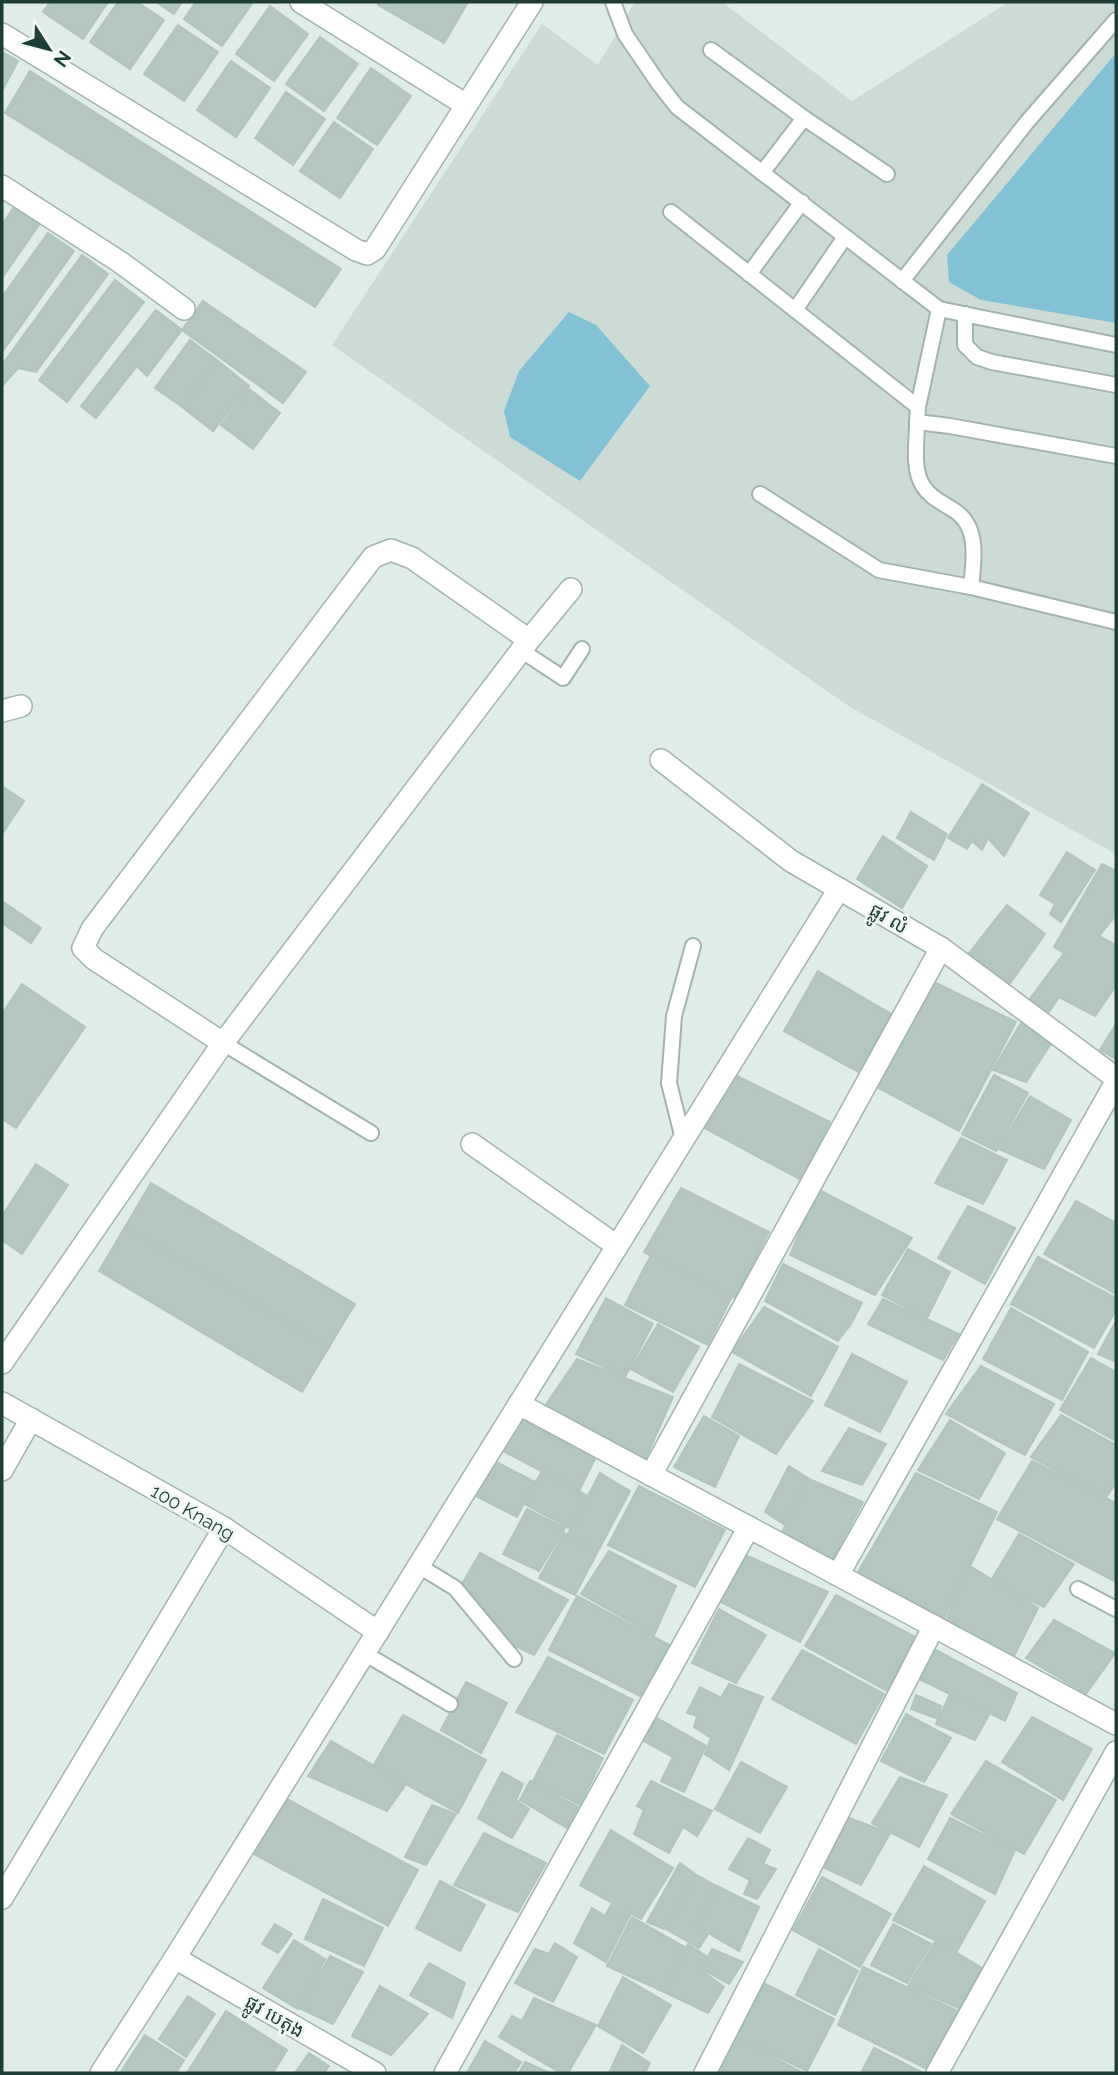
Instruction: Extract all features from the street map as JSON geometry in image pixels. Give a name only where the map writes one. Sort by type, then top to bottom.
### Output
[{"type":"street","points":[[302,2],[466,106]]},
{"type":"street","points":[[2,34],[278,204],[367,254],[375,249],[532,2]]},
{"type":"street","points":[[2,186],[120,262],[184,309]]},
{"type":"street","points":[[223,1044],[94,959],[83,948],[92,929],[289,666],[373,557],[391,550],[412,558],[525,645]]},
{"type":"street","points":[[2,1363],[223,1044],[525,645],[571,589]]},
{"type":"street","name":"ផ្លូវ លំ","points":[[661,760],[791,861],[941,948],[1116,1080]]},
{"type":"street","points":[[100,2073],[175,1958],[839,889]]},
{"type":"street","points":[[652,1475],[941,948]]},
{"type":"street","points":[[838,1575],[1116,1080]]},
{"type":"street","points":[[472,1144],[617,1246]]},
{"type":"street","name":"100 Knang","points":[[2,1403],[224,1528],[377,1632]]},
{"type":"street","points":[[519,1404],[1116,1724]]},
{"type":"street","points":[[2,1470],[31,1419]]},
{"type":"street","points":[[445,2073],[749,1527]]},
{"type":"street","points":[[2,1898],[224,1528]]},
{"type":"street","points":[[705,2073],[934,1626]]},
{"type":"street","points":[[937,2073],[1116,1752]]},
{"type":"street","name":"ផ្លូវ បេតុង","points":[[175,1958],[375,2073]]},
{"type":"lane","points":[[613,2],[625,34],[677,107],[939,309],[1116,345]]},
{"type":"lane","points":[[902,281],[1027,122],[1116,20]]},
{"type":"lane","points":[[711,50],[887,174]]},
{"type":"lane","points":[[762,173],[804,118]]},
{"type":"lane","points":[[749,274],[802,202]]},
{"type":"lane","points":[[671,212],[918,407]]},
{"type":"lane","points":[[795,310],[845,237]]},
{"type":"lane","points":[[939,309],[918,407],[918,474],[922,485],[931,496],[961,514],[970,526],[974,556],[971,587]]},
{"type":"lane","points":[[965,314],[965,345],[976,357],[1116,385]]},
{"type":"lane","points":[[917,422],[1116,456]]},
{"type":"lane","points":[[760,494],[879,570],[971,587],[1116,622]]},
{"type":"lane","points":[[525,645],[563,678],[582,649]]},
{"type":"lane","points":[[683,1139],[669,1083],[674,1016],[693,946]]},
{"type":"lane","points":[[223,1044],[371,1133]]},
{"type":"lane","points":[[419,1566],[455,1588],[514,1659]]},
{"type":"lane","points":[[1078,1589],[1116,1609]]},
{"type":"lane","points":[[364,1653],[450,1704]]},
{"type":"shaded area","points":[[635,2],[722,2],[852,101],[1009,2],[1116,2],[1116,854],[850,707],[332,345],[542,24],[598,65]]},
{"type":"water","points":[[1116,53],[1116,323],[981,300],[949,282],[947,255]]},
{"type":"water","points":[[569,312],[596,325],[650,386],[580,481],[510,437],[504,411],[519,371]]},
{"type":"building","points":[[50,2],[108,2],[83,39],[43,12]]},
{"type":"building","points":[[118,2],[137,2],[164,20],[130,69],[90,42]]},
{"type":"building","points":[[156,2],[182,2],[174,14]]},
{"type":"building","points":[[196,2],[253,2],[222,46],[184,19]]},
{"type":"building","points":[[380,2],[468,2],[444,43],[378,5]]},
{"type":"building","points":[[270,6],[308,34],[274,81],[236,54]]},
{"type":"building","points":[[178,25],[218,52],[184,101],[144,74]]},
{"type":"building","points":[[320,37],[358,64],[324,111],[286,84]]},
{"type":"building","points":[[2,52],[18,61],[2,91]]},
{"type":"building","points":[[231,61],[270,88],[236,137],[197,110]]},
{"type":"building","points":[[371,68],[411,96],[377,145],[337,118]]},
{"type":"building","points":[[30,71],[341,269],[315,307],[5,113]]},
{"type":"building","points":[[286,92],[325,119],[293,165],[255,138]]},
{"type":"building","points":[[334,122],[373,149],[340,198],[300,171]]},
{"type":"building","points":[[14,207],[39,225],[2,278],[2,225]]},
{"type":"building","points":[[48,233],[74,251],[2,352],[2,297]]},
{"type":"building","points":[[82,255],[108,274],[36,372],[18,368],[2,386],[2,365]]},
{"type":"building","points":[[115,280],[144,302],[67,402],[39,380]]},
{"type":"building","points":[[203,301],[306,372],[283,403],[182,330]]},
{"type":"building","points":[[156,310],[182,330],[147,376],[137,366],[96,418],[81,406]]},
{"type":"building","points":[[190,340],[218,361],[181,406],[155,388]]},
{"type":"building","points":[[218,361],[249,386],[213,431],[181,406]]},
{"type":"building","points":[[249,389],[280,413],[253,449],[221,425]]},
{"type":"building","points":[[982,784],[1029,813],[1004,856],[988,838],[982,850],[972,841],[967,849],[948,838]]},
{"type":"building","points":[[2,786],[24,801],[2,834]]},
{"type":"building","points":[[911,812],[947,834],[934,860],[897,838]]},
{"type":"building","points":[[883,836],[927,866],[902,908],[857,879]]},
{"type":"building","points":[[1067,852],[1095,870],[1061,922],[1050,914],[1055,904],[1040,895]]},
{"type":"building","points":[[1102,864],[1116,871],[1116,915],[1099,936],[1116,945],[1116,986],[1095,1016],[1059,997],[1049,1012],[1029,1000],[1064,953],[1054,947]]},
{"type":"building","points":[[2,901],[41,928],[31,943],[2,923]]},
{"type":"building","points":[[1007,905],[1045,934],[1009,985],[966,957]]},
{"type":"building","points":[[818,971],[891,1014],[860,1073],[784,1031]]},
{"type":"building","points":[[928,979],[1016,1022],[959,1131],[871,1084]]},
{"type":"building","points":[[22,984],[85,1027],[16,1128],[2,1119],[2,1014]]},
{"type":"building","points":[[1024,1018],[1052,1042],[1026,1082],[993,1070]]},
{"type":"building","points":[[1116,1024],[1116,1059],[1100,1050]]},
{"type":"building","points":[[735,1075],[830,1122],[801,1180],[703,1127]]},
{"type":"building","points":[[994,1075],[1028,1093],[996,1151],[962,1134]]},
{"type":"building","points":[[1030,1096],[1071,1120],[1044,1169],[999,1149]]},
{"type":"building","points":[[961,1138],[1007,1160],[983,1204],[935,1183]]},
{"type":"building","points":[[36,1164],[68,1185],[22,1254],[2,1240],[2,1216]]},
{"type":"building","points":[[151,1183],[355,1304],[329,1347],[125,1227]]},
{"type":"building","points":[[681,1188],[769,1232],[735,1298],[644,1252]]},
{"type":"building","points":[[817,1189],[912,1238],[875,1295],[790,1255]]},
{"type":"building","points":[[1076,1201],[1116,1223],[1116,1294],[1044,1254]]},
{"type":"building","points":[[968,1206],[1015,1228],[985,1284],[938,1258]]},
{"type":"building","points":[[125,1227],[329,1347],[302,1392],[99,1271]]},
{"type":"building","points":[[908,1249],[950,1272],[927,1318],[882,1295]]},
{"type":"building","points":[[651,1255],[732,1296],[708,1345],[625,1305]]},
{"type":"building","points":[[1038,1257],[1116,1298],[1116,1310],[1094,1348],[1011,1304]]},
{"type":"building","points":[[783,1264],[862,1303],[838,1341],[765,1301]]},
{"type":"building","points":[[606,1298],[653,1324],[625,1377],[576,1354]]},
{"type":"building","points":[[883,1299],[959,1334],[943,1360],[868,1324]]},
{"type":"building","points":[[764,1307],[838,1347],[811,1396],[732,1352]]},
{"type":"building","points":[[1011,1308],[1088,1352],[1062,1400],[983,1359]]},
{"type":"building","points":[[1116,1321],[1116,1362],[1098,1354]]},
{"type":"building","points":[[658,1324],[699,1347],[673,1392],[631,1369]]},
{"type":"building","points":[[852,1354],[907,1382],[880,1432],[825,1405]]},
{"type":"building","points":[[1091,1358],[1116,1372],[1116,1441],[1060,1410]]},
{"type":"building","points":[[577,1359],[673,1397],[644,1462],[543,1409]]},
{"type":"building","points":[[739,1364],[813,1401],[776,1454],[712,1417]]},
{"type":"building","points":[[981,1366],[1054,1404],[1025,1455],[946,1414]]},
{"type":"building","points":[[1061,1415],[1116,1445],[1116,1482],[1106,1498],[1031,1457]]},
{"type":"building","points":[[704,1416],[739,1436],[715,1487],[674,1467]]},
{"type":"building","points":[[516,1417],[595,1459],[579,1491],[501,1450]]},
{"type":"building","points":[[950,1420],[1005,1453],[979,1499],[918,1470]]},
{"type":"building","points":[[849,1428],[886,1444],[862,1485],[822,1471]]},
{"type":"building","points":[[490,1459],[535,1482],[517,1517],[470,1493]]},
{"type":"building","points":[[1032,1461],[1116,1503],[1116,1582],[997,1519]]},
{"type":"building","points":[[789,1466],[808,1478],[785,1525],[765,1512]]},
{"type":"building","points":[[542,1471],[586,1495],[571,1529],[523,1503]]},
{"type":"building","points":[[600,1473],[630,1491],[598,1551],[567,1536]]},
{"type":"building","points":[[916,1473],[997,1512],[944,1618],[858,1572]]},
{"type":"building","points":[[809,1479],[863,1502],[831,1562],[778,1540]]},
{"type":"building","points":[[639,1486],[725,1530],[695,1587],[608,1545]]},
{"type":"building","points":[[527,1509],[565,1528],[539,1571],[503,1554]]},
{"type":"building","points":[[564,1533],[598,1551],[575,1595],[539,1578]]},
{"type":"building","points":[[1019,1534],[1074,1564],[1044,1607],[990,1582]]},
{"type":"building","points":[[609,1551],[676,1586],[654,1635],[581,1594]]},
{"type":"building","points":[[480,1553],[568,1600],[534,1655],[503,1640],[459,1589]]},
{"type":"building","points":[[741,1553],[828,1592],[800,1642],[717,1600]]},
{"type":"building","points":[[970,1566],[1038,1608],[1013,1658],[945,1622]]},
{"type":"building","points":[[836,1595],[915,1637],[887,1691],[805,1646]]},
{"type":"building","points":[[577,1596],[669,1645],[640,1696],[549,1650]]},
{"type":"building","points":[[719,1609],[766,1635],[736,1683],[692,1663]]},
{"type":"building","points":[[1054,1620],[1115,1653],[1086,1694],[1026,1658]]},
{"type":"building","points":[[932,1648],[1017,1693],[1005,1721],[917,1678]]},
{"type":"building","points":[[802,1650],[884,1694],[856,1744],[772,1699]]},
{"type":"building","points":[[548,1657],[633,1700],[604,1754],[516,1712]]},
{"type":"building","points":[[466,1682],[507,1703],[481,1753],[441,1730]]},
{"type":"building","points":[[729,1684],[763,1697],[729,1770],[705,1754],[711,1738],[694,1727],[697,1716],[687,1713],[700,1687],[721,1698]]},
{"type":"building","points":[[950,1694],[990,1713],[975,1740],[936,1724]]},
{"type":"building","points":[[916,1695],[941,1706],[938,1719],[911,1709]]},
{"type":"building","points":[[906,1714],[951,1738],[924,1782],[881,1761]]},
{"type":"building","points":[[403,1715],[486,1760],[458,1813],[373,1766]]},
{"type":"building","points":[[1032,1717],[1092,1749],[1063,1800],[1002,1762]]},
{"type":"building","points":[[657,1718],[706,1746],[684,1792],[661,1781],[673,1757],[642,1740]]},
{"type":"building","points":[[557,1735],[603,1758],[580,1805],[533,1781]]},
{"type":"building","points":[[331,1741],[406,1784],[387,1811],[308,1776]]},
{"type":"building","points":[[986,1761],[1056,1800],[1024,1854],[951,1814]]},
{"type":"building","points":[[741,1762],[787,1787],[760,1833],[715,1809]]},
{"type":"building","points":[[502,1772],[523,1784],[516,1800],[529,1809],[512,1838],[478,1818]]},
{"type":"building","points":[[900,1777],[947,1795],[919,1847],[872,1823]]},
{"type":"building","points":[[530,1781],[578,1807],[567,1828],[520,1800]]},
{"type":"building","points":[[651,1781],[712,1811],[697,1836],[683,1827],[669,1853],[634,1834],[644,1810],[637,1806]]},
{"type":"building","points":[[283,1797],[418,1870],[388,1926],[250,1852]]},
{"type":"building","points":[[432,1805],[456,1814],[426,1865],[405,1857]]},
{"type":"building","points":[[846,1817],[890,1833],[861,1885],[825,1868]]},
{"type":"building","points":[[950,1818],[1015,1850],[995,1894],[928,1859]]},
{"type":"building","points":[[611,1830],[673,1868],[641,1919],[580,1885]]},
{"type":"building","points":[[484,1833],[546,1863],[518,1912],[454,1885]]},
{"type":"building","points":[[748,1838],[770,1850],[763,1864],[776,1869],[757,1899],[744,1894],[750,1880],[729,1869]]},
{"type":"building","points":[[680,1863],[695,1874],[664,1929],[647,1922]]},
{"type":"building","points":[[924,1866],[985,1901],[957,1951],[893,1920]]},
{"type":"building","points":[[695,1874],[716,1886],[696,1927],[708,1934],[699,1948],[666,1929]]},
{"type":"building","points":[[822,1877],[891,1914],[860,1967],[793,1930]]},
{"type":"building","points":[[440,1881],[485,1905],[460,1951],[416,1928]]},
{"type":"building","points":[[717,1886],[759,1907],[739,1951],[698,1927]]},
{"type":"building","points":[[323,1899],[383,1928],[364,1966],[305,1939]]},
{"type":"building","points":[[611,1905],[630,1915],[606,1962],[574,1943],[592,1908],[605,1916]]},
{"type":"building","points":[[632,1917],[686,1948],[664,1992],[607,1966]]},
{"type":"building","points":[[275,1924],[292,1934],[278,1953],[262,1944]]},
{"type":"building","points":[[893,1924],[931,1944],[907,1983],[871,1965]]},
{"type":"building","points":[[294,1940],[325,1959],[298,2009],[263,1988]]},
{"type":"building","points":[[936,1940],[982,1968],[961,2009],[908,1986]]},
{"type":"building","points":[[555,1943],[577,1957],[553,2002],[515,1983],[535,1949],[549,1954]]},
{"type":"building","points":[[688,1944],[706,1956],[702,1971],[724,1987],[708,2013],[664,1992]]},
{"type":"building","points":[[712,1949],[743,1962],[729,1984],[702,1969]]},
{"type":"building","points":[[819,1949],[858,1971],[835,2015],[796,1995]]},
{"type":"building","points":[[330,1956],[363,1972],[333,2024],[299,2008]]},
{"type":"building","points":[[429,1963],[465,1983],[452,2018],[410,1995]]},
{"type":"building","points":[[863,1967],[958,2011],[925,2068],[838,2025]]},
{"type":"building","points":[[623,1977],[671,2005],[643,2053],[598,2026]]},
{"type":"building","points":[[758,1980],[834,2019],[807,2071],[731,2035]]},
{"type":"building","points":[[380,1986],[428,2014],[391,2055],[352,2036]]},
{"type":"building","points":[[188,1996],[215,2014],[186,2057],[159,2039]]},
{"type":"building","points":[[534,1998],[596,2025],[568,2073],[561,2073],[499,2037],[512,2016],[522,2021]]},
{"type":"building","points":[[226,2011],[287,2050],[273,2073],[187,2073]]},
{"type":"building","points":[[145,2035],[184,2060],[176,2073],[120,2073]]},
{"type":"building","points":[[731,2035],[803,2073],[712,2073]]},
{"type":"building","points":[[485,2041],[521,2062],[514,2073],[467,2073]]},
{"type":"building","points":[[622,2045],[650,2063],[645,2073],[609,2073]]},
{"type":"building","points":[[874,2048],[923,2073],[861,2073]]},
{"type":"building","points":[[309,2053],[329,2066],[324,2073],[295,2073]]},
{"type":"building","points":[[525,2062],[550,2073],[519,2073]]}]
